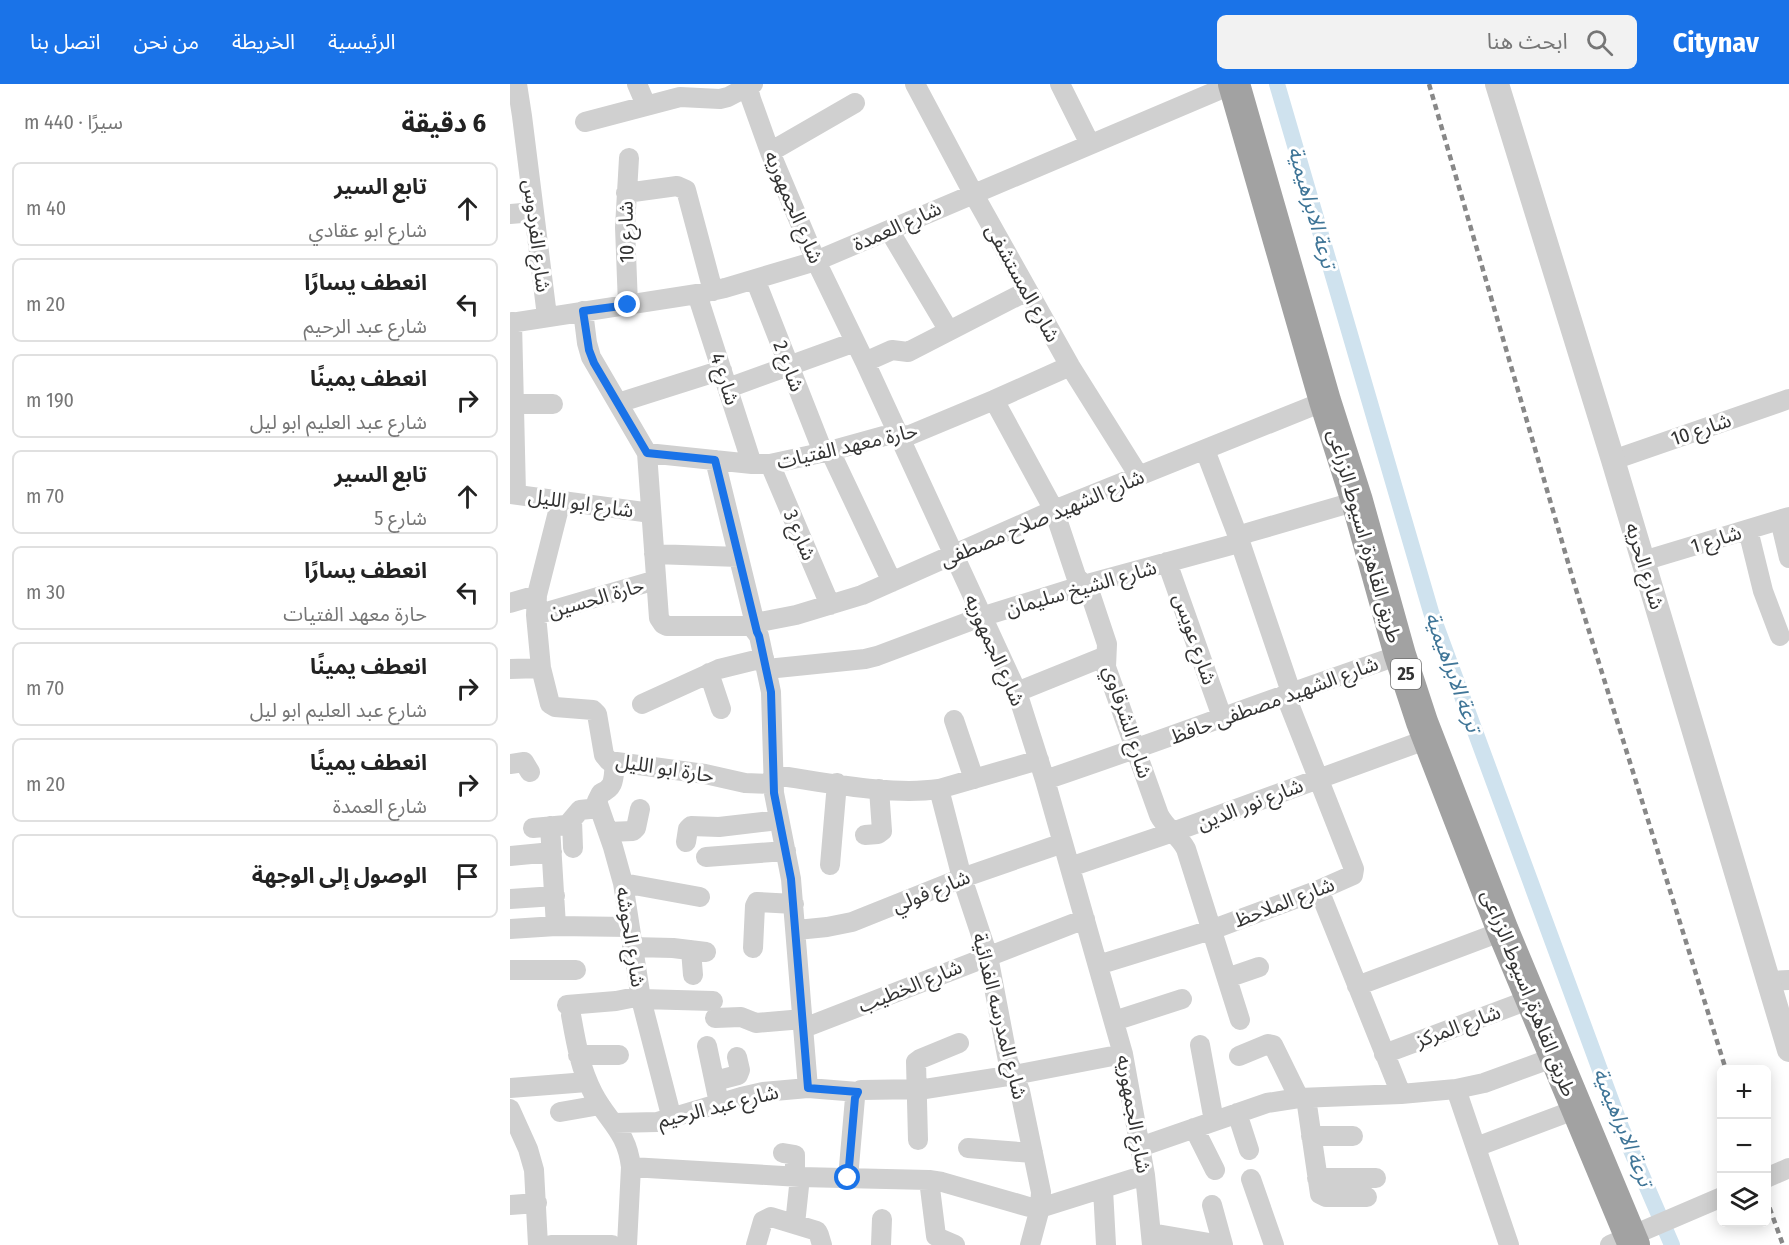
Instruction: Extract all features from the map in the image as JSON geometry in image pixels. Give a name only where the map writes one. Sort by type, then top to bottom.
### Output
[{"type":"highway","name":"طريق القاهرة, اسيوط الزراعى","points":[[1233,84],[1325,401],[1357,501],[1400,655],[1428,739],[1503,931],[1577,1109],[1625,1242]]},
{"type":"street","name":"شارع الفردوس","points":[[517,84],[547,316]]},
{"type":"street","points":[[637,84],[646,105]]},
{"type":"street","name":"شارع المستشفى","points":[[915,84],[1027,291],[1070,366],[1139,476]]},
{"type":"street","points":[[1060,84],[1090,144]]},
{"type":"street","name":"شارع العمدة","points":[[511,322],[705,292],[816,261],[1233,84]]},
{"type":"street","name":"شارع الحريه","points":[[1497,84],[1643,561],[1778,980],[1789,1050]]},
{"type":"street","points":[[585,122],[672,98],[686,90],[720,99],[749,85]]},
{"type":"street","name":"شارع الجمهوريه","points":[[749,85],[770,152],[816,261],[1017,692],[1045,780],[1124,1054],[1145,1175],[1151,1239]]},
{"type":"street","points":[[770,152],[855,103]]},
{"type":"street","name":"شارع 10","points":[[628,305],[625,227],[629,158]]},
{"type":"street","name":"شارع 4","points":[[626,193],[677,186],[686,190],[722,370],[761,464]]},
{"type":"street","points":[[510,214],[534,212]]},
{"type":"street","points":[[890,230],[949,331]]},
{"type":"street","name":"شارع 2","points":[[755,279],[826,452],[892,582]]},
{"type":"street","points":[[865,362],[892,350],[908,352],[1027,291]]},
{"type":"street","points":[[583,311],[591,357],[647,453],[659,618],[663,624],[668,626],[756,627]]},
{"type":"street","points":[[511,322],[514,404],[513,494]]},
{"type":"street","points":[[728,388],[855,342]]},
{"type":"street","name":"حارة معهد الفتيات","points":[[647,453],[761,464],[826,452],[884,436],[910,435],[1070,366]]},
{"type":"street","points":[[618,403],[722,370]]},
{"type":"street","name":"شارع 10","points":[[1613,460],[1789,399]]},
{"type":"street","name":"شارع الشرقاوي","points":[[994,400],[1054,510],[1076,576],[1090,593],[1107,644],[1106,667],[1162,822],[1186,849],[1240,1020]]},
{"type":"street","name":"شارع الشهيد صلاح مصطفى","points":[[756,627],[831,605],[892,582],[1054,510],[1325,401]]},
{"type":"street","points":[[514,404],[553,404]]},
{"type":"street","name":"شارع الملاحظ","points":[[1098,965],[1211,930],[1320,890],[1350,877],[1354,872],[1317,778],[1239,539],[1205,450]]},
{"type":"street","points":[[715,460],[759,636],[772,704],[775,802],[786,850],[794,904],[808,1088]]},
{"type":"street","name":"شارع 3","points":[[761,464],[831,605]]},
{"type":"street","name":"شارع ابو الليل","points":[[513,494],[651,513]]},
{"type":"street","name":"حارة ابو الليل","points":[[561,500],[537,595],[536,615],[541,668],[550,704],[555,707],[591,709],[595,712],[604,755],[609,761],[705,774],[746,783],[774,780],[837,783],[913,791],[939,789],[1039,760]]},
{"type":"street","name":"شارع الشيخ سليمان","points":[[642,704],[729,666],[871,658],[981,617],[1084,585],[1231,545],[1247,534],[1357,501]]},
{"type":"street","points":[[1784,519],[1789,558]]},
{"type":"street","name":"شارع 1","points":[[1643,561],[1784,519]]},
{"type":"street","points":[[1748,530],[1765,598],[1780,636]]},
{"type":"street","points":[[654,554],[739,557]]},
{"type":"street","name":"شارع عويس","points":[[1167,562],[1222,717]]},
{"type":"street","name":"حارة الحسين","points":[[536,615],[656,580]]},
{"type":"street","points":[[510,603],[537,595]]},
{"type":"street","name":"شارع الشهيد مصطفى حافظ","points":[[1045,780],[1400,655]]},
{"type":"street","points":[[1017,692],[1106,656]]},
{"type":"street","points":[[510,669],[541,668]]},
{"type":"street","points":[[709,673],[721,709]]},
{"type":"street","points":[[954,720],[974,779]]},
{"type":"street","name":"شارع نور الدين","points":[[1070,867],[1428,739]]},
{"type":"street","points":[[510,764],[524,762],[530,772]]},
{"type":"street","points":[[556,926],[552,852],[541,827],[566,825],[580,810],[599,808],[598,796],[612,786],[615,763]]},
{"type":"street","points":[[830,865],[837,783]]},
{"type":"street","points":[[865,835],[879,834],[882,831],[879,789]]},
{"type":"street","name":"شارع المدرسه الفدائية","points":[[939,789],[962,878],[988,956],[1008,1061],[1020,1091],[1041,1192],[1040,1208],[1030,1245]]},
{"type":"street","name":"شارع الحوشه","points":[[599,808],[623,883],[641,998],[672,1119]]},
{"type":"street","points":[[608,832],[633,831],[636,828],[640,809]]},
{"type":"street","points":[[572,820],[573,848]]},
{"type":"street","points":[[686,842],[688,829],[691,826],[710,828],[779,820]]},
{"type":"street","name":"شارع فولي","points":[[797,930],[840,926],[962,878],[1063,843]]},
{"type":"street","points":[[706,857],[786,850]]},
{"type":"street","points":[[510,856],[552,852]]},
{"type":"street","points":[[623,883],[700,897]]},
{"type":"street","points":[[1320,890],[1401,1094]]},
{"type":"street","points":[[510,899],[555,896]]},
{"type":"street","points":[[753,948],[757,902],[794,904]]},
{"type":"street","name":"شارع الخطيب","points":[[578,1056],[569,1010],[641,998],[714,1010],[756,1023],[803,1024],[1085,919]]},
{"type":"street","points":[[510,929],[556,926],[629,927]]},
{"type":"street","points":[[1358,986],[1503,931]]},
{"type":"street","points":[[632,947],[699,951],[693,975]]},
{"type":"street","points":[[1227,978],[1259,968]]},
{"type":"street","points":[[510,970],[576,970]]},
{"type":"street","points":[[1114,1021],[1182,999]]},
{"type":"street","name":"شارع المركز","points":[[1384,1054],[1531,999]]},
{"type":"street","points":[[918,1140],[916,1065],[918,1060],[959,1043]]},
{"type":"street","points":[[1239,1056],[1268,1044],[1273,1046],[1302,1098],[1311,1136],[1319,1191],[1323,1196],[1367,1197]]},
{"type":"street","points":[[1200,1045],[1214,1121]]},
{"type":"street","points":[[707,1047],[719,1103]]},
{"type":"street","name":"شارع عبد الرحيم","points":[[614,1123],[643,1123],[672,1119],[719,1103],[763,1092],[808,1088],[858,1092],[864,1089],[917,1089],[1014,1075],[1124,1054]]},
{"type":"street","points":[[619,1055],[578,1056],[587,1082],[627,1144],[631,1167],[627,1245]]},
{"type":"street","points":[[715,1081],[738,1075],[740,1070],[737,1057]]},
{"type":"street","points":[[1140,1147],[1268,1104],[1302,1098],[1456,1089],[1484,1083],[1555,1057]]},
{"type":"street","points":[[510,1088],[587,1082]]},
{"type":"street","points":[[1456,1089],[1509,1245]]},
{"type":"street","points":[[848,1178],[855,1098],[858,1092]]},
{"type":"street","points":[[560,1113],[600,1105]]},
{"type":"street","points":[[510,1109],[532,1160],[536,1181],[538,1245]]},
{"type":"street","points":[[1476,1148],[1577,1109]]},
{"type":"street","points":[[1237,1113],[1249,1150]]},
{"type":"street","points":[[1194,1128],[1215,1170]]},
{"type":"street","points":[[1311,1136],[1353,1136]]},
{"type":"street","points":[[968,1148],[1033,1153]]},
{"type":"street","points":[[783,1153],[795,1155],[797,1177],[795,1224]]},
{"type":"street","points":[[631,1167],[797,1177],[929,1180],[1040,1208],[1145,1175]]},
{"type":"street","points":[[1771,1176],[1789,1168]]},
{"type":"street","points":[[1317,1178],[1376,1178]]},
{"type":"street","points":[[1251,1179],[1274,1245]]},
{"type":"street","points":[[929,1180],[936,1236],[955,1245]]},
{"type":"street","points":[[1103,1189],[1106,1245]]},
{"type":"street","points":[[1625,1242],[1660,1223],[1717,1199]]},
{"type":"street","points":[[510,1205],[537,1203]]},
{"type":"street","points":[[1151,1239],[1222,1245],[1212,1205]]},
{"type":"street","points":[[756,1245],[765,1218],[771,1217],[817,1231],[822,1245]]},
{"type":"street","points":[[881,1245],[882,1219]]},
{"type":"street","points":[[551,1245],[612,1245]]},
{"type":"waterway","name":"ترعة الابراهيمية","points":[[1277,84],[1431,612],[1621,1127],[1672,1245]]},
{"type":"railway","points":[[1429,84],[1574,583],[1724,1065]]},
{"type":"railway","points":[[1771,1212],[1783,1245]]},
{"type":"route","points":[[628,305],[583,311],[589,350],[594,363],[647,453],[715,460],[771,692],[774,793],[789,863],[797,930],[808,1088],[858,1092],[855,1098],[848,1178]]}]
